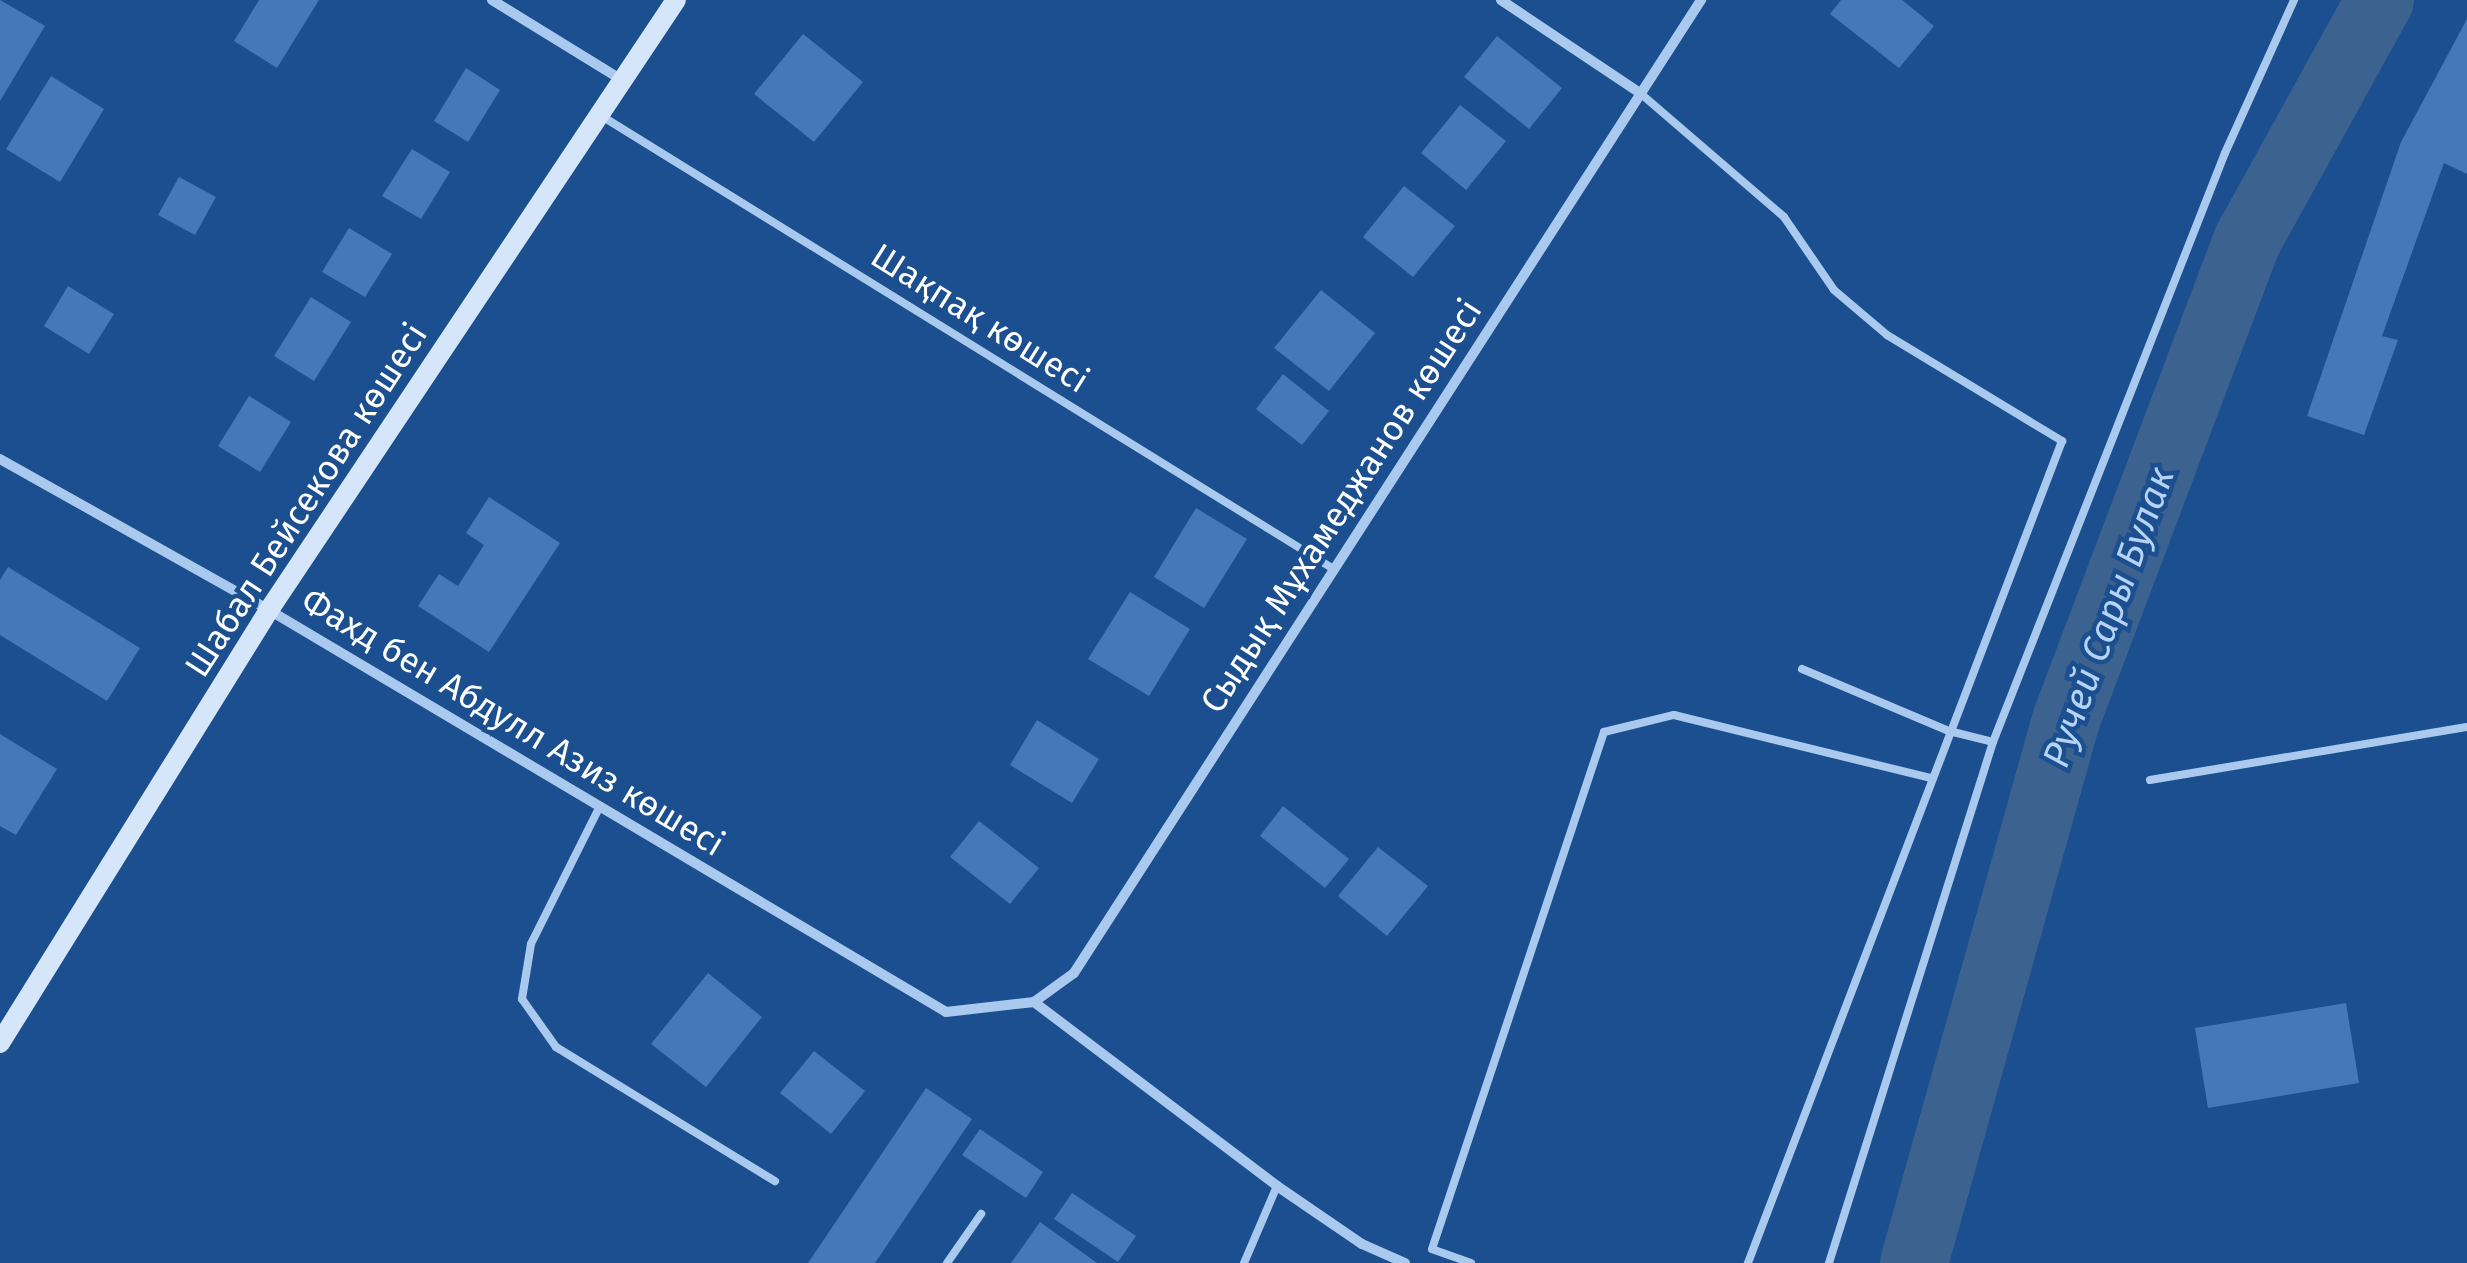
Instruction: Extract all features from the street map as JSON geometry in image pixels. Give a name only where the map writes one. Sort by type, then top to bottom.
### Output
[{"type":"main road","name":"Шабал Бейсекова көшесі","points":[[0,1043],[269,610],[676,0]]},
{"type":"street","points":[[492,0],[622,80]]},
{"type":"street","points":[[1501,0],[1640,94]]},
{"type":"street","name":"Сыдық Мұхамеджанов көшесі","points":[[1001,1008],[1034,1002],[1074,973],[1701,0]]},
{"type":"street","name":"Фахд бен Абдулл Азиз көшесі","points":[[0,459],[269,610],[946,1012],[1001,1008]]},
{"type":"street","points":[[1034,1002],[1276,1186],[1362,1244],[1405,1263]]},
{"type":"lane","points":[[1830,1263],[1993,742],[2224,152],[2294,0]]},
{"type":"lane","points":[[1640,94],[1784,217],[1834,290],[1887,335],[2062,441],[1948,731],[1748,1263]]},
{"type":"lane","name":"Шақпақ көшесі","points":[[600,115],[1332,568]]},
{"type":"lane","points":[[1802,669],[1948,731],[1993,742]]},
{"type":"lane","points":[[1471,1263],[1432,1249],[1604,732],[1674,715],[1931,778]]},
{"type":"lane","points":[[2150,780],[2467,727]]},
{"type":"lane","points":[[600,806],[531,944],[522,999],[556,1048],[775,1181]]},
{"type":"lane","points":[[1244,1263],[1276,1186]]},
{"type":"lane","points":[[947,1263],[981,1214]]},
{"type":"building","points":[[0,0],[45,26],[0,101]]},
{"type":"building","points":[[259,0],[319,0],[277,68],[234,41]]},
{"type":"building","points":[[1841,0],[1902,0],[1934,26],[1899,68],[1830,14]]},
{"type":"building","points":[[2467,19],[2467,174],[2444,163],[2382,336],[2398,340],[2364,435],[2307,416],[2401,142]]},
{"type":"building","points":[[803,34],[863,82],[814,142],[754,94]]},
{"type":"building","points":[[1497,36],[1562,88],[1529,129],[1464,77]]},
{"type":"building","points":[[466,68],[500,90],[468,142],[434,121]]},
{"type":"building","points":[[51,76],[104,109],[60,182],[6,149]]},
{"type":"building","points":[[1460,105],[1506,141],[1466,190],[1421,153]]},
{"type":"building","points":[[412,149],[450,172],[421,219],[382,196]]},
{"type":"building","points":[[179,177],[216,197],[195,235],[158,215]]},
{"type":"building","points":[[1404,186],[1455,226],[1413,277],[1363,237]]},
{"type":"building","points":[[349,228],[392,254],[365,297],[322,272]]},
{"type":"building","points":[[68,286],[114,314],[89,354],[44,326]]},
{"type":"building","points":[[1321,290],[1375,333],[1329,391],[1274,348]]},
{"type":"building","points":[[311,297],[351,322],[314,381],[274,356]]},
{"type":"building","points":[[1283,374],[1329,411],[1302,445],[1256,409]]},
{"type":"building","points":[[249,396],[291,422],[260,472],[218,446]]},
{"type":"building","points":[[489,497],[560,543],[489,652],[418,606],[439,574],[458,586],[484,545],[466,533]]},
{"type":"building","points":[[1196,508],[1247,539],[1204,608],[1154,577]]},
{"type":"building","points":[[8,567],[140,648],[107,701],[0,635],[0,580]]},
{"type":"building","points":[[1130,592],[1190,629],[1149,696],[1088,659]]},
{"type":"building","points":[[1037,720],[1099,759],[1072,803],[1010,765]]},
{"type":"building","points":[[0,734],[57,769],[16,835],[0,826]]},
{"type":"building","points":[[1283,806],[1349,859],[1325,888],[1260,836]]},
{"type":"building","points":[[979,821],[1039,868],[1010,904],[950,857]]},
{"type":"building","points":[[1378,847],[1428,886],[1387,936],[1338,896]]},
{"type":"building","points":[[708,973],[762,1017],[706,1087],[651,1044]]},
{"type":"building","points":[[2346,1003],[2359,1083],[2208,1108],[2195,1028]]},
{"type":"building","points":[[814,1051],[865,1091],[831,1134],[780,1093]]},
{"type":"building","points":[[926,1088],[972,1119],[875,1263],[808,1263]]},
{"type":"building","points":[[980,1129],[1043,1172],[1026,1198],[962,1155]]},
{"type":"building","points":[[1072,1193],[1136,1236],[1118,1262],[1054,1219]]},
{"type":"building","points":[[1040,1222],[1097,1263],[1011,1263]]},
{"type":"waterway","name":"Ручей Сары Булак","points":[[1914,1263],[2066,720],[2247,241],[2380,0]]}]
